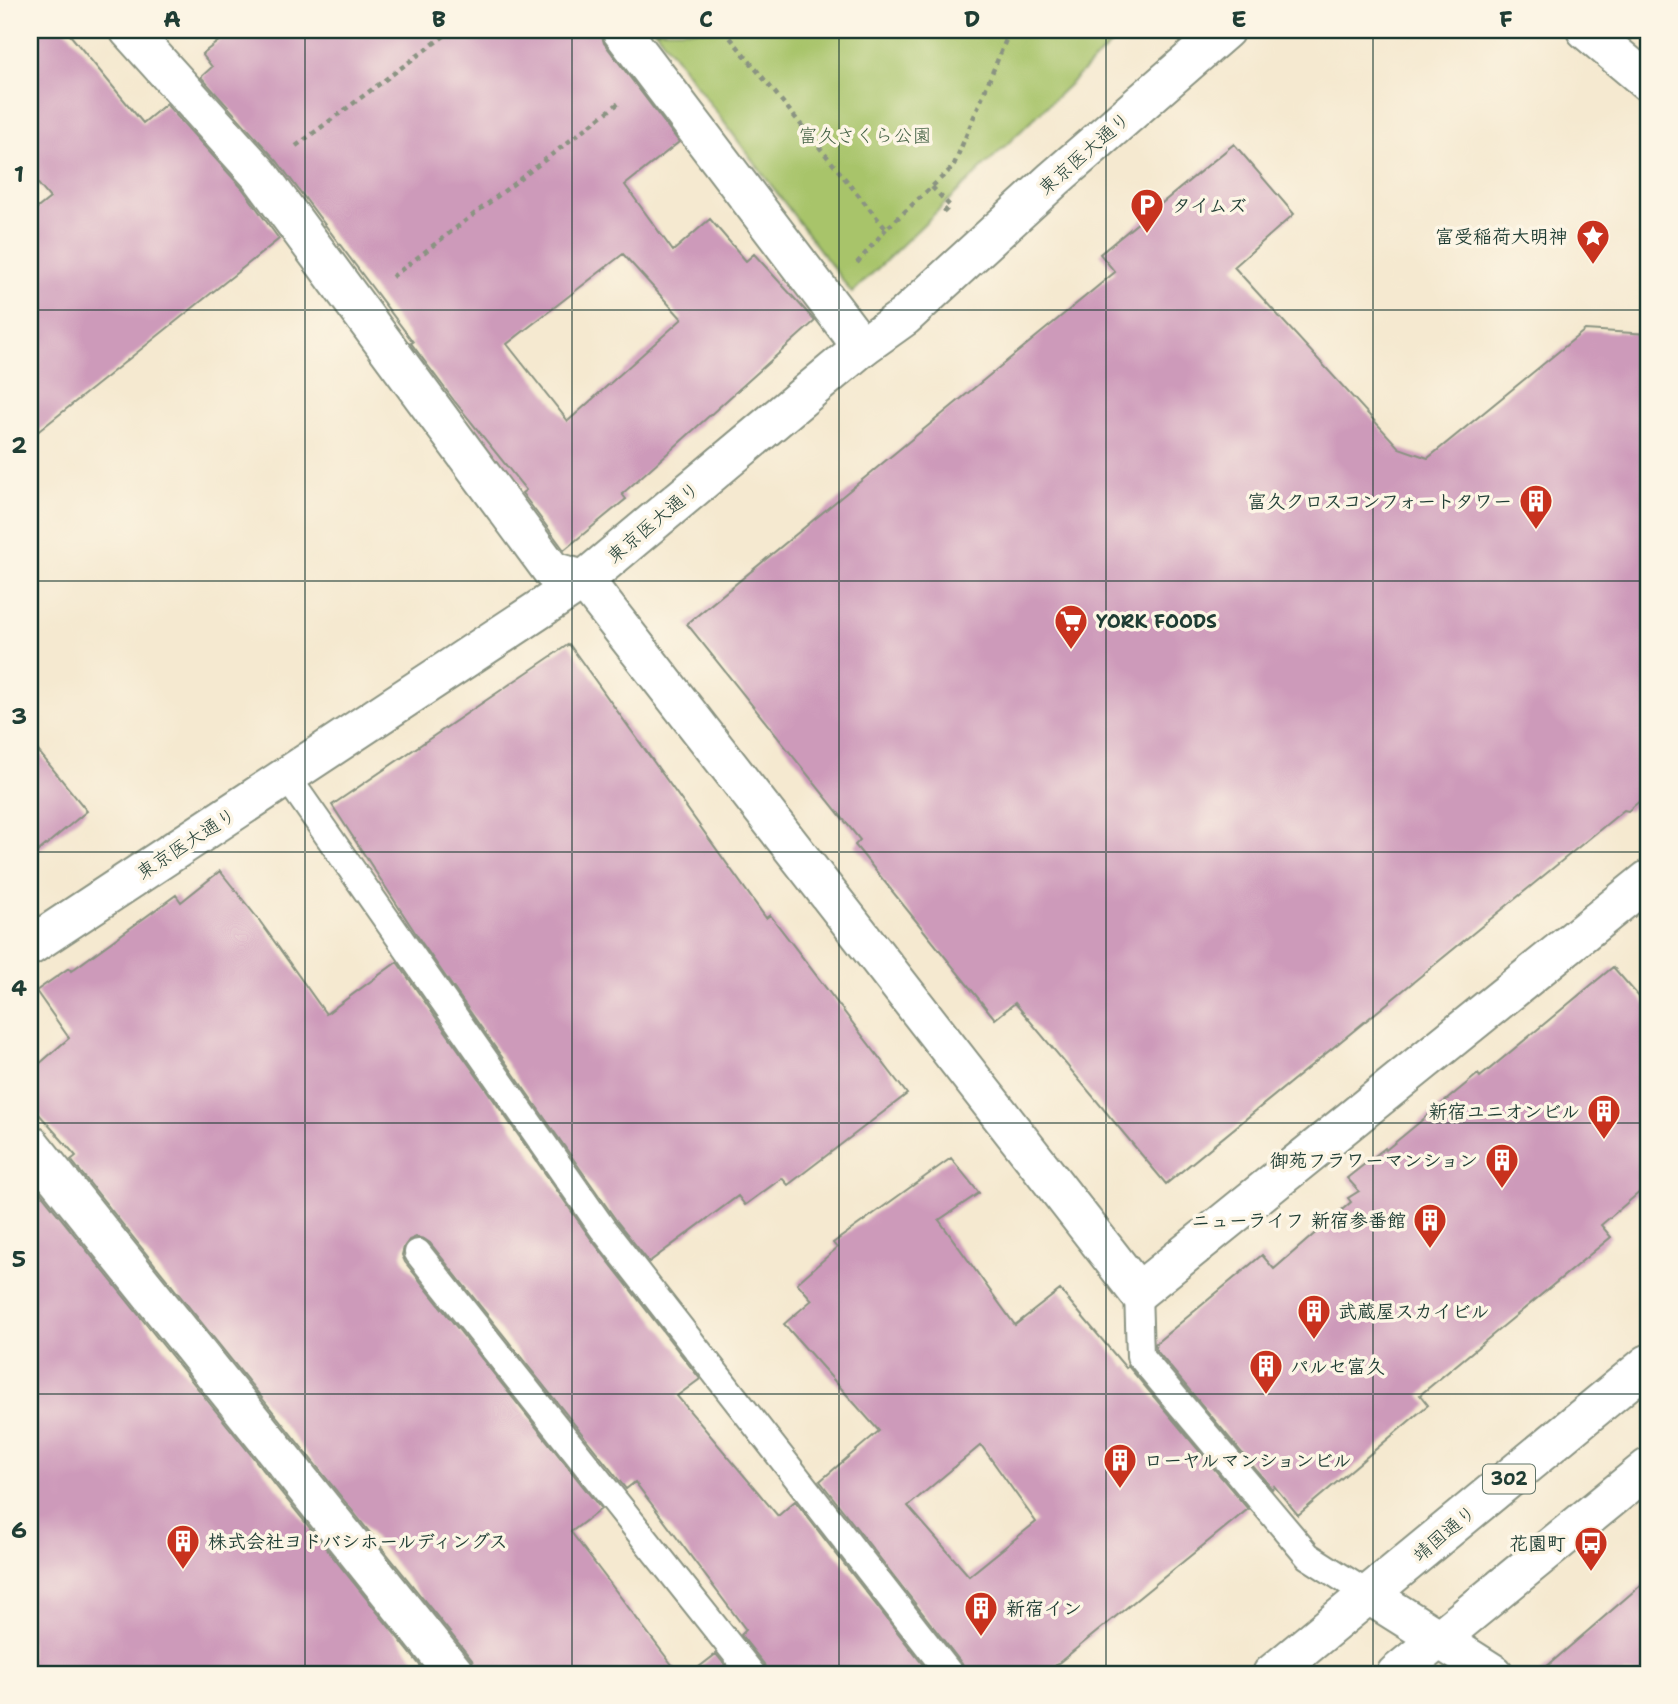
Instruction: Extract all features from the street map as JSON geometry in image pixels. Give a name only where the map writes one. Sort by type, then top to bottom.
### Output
[{"type":"street","points":[[129,30],[259,174],[552,571],[584,580],[1138,1292],[1648,880]]},
{"type":"street","points":[[621,30],[862,347]]},
{"type":"street","name":"東京医大通り","points":[[30,946],[584,580],[862,347],[904,317],[1054,179],[1225,30]]},
{"type":"street","points":[[1586,30],[1648,82]]},
{"type":"street","points":[[30,1144],[455,1674]]},
{"type":"street","name":"靖国通り","points":[[1272,1674],[1648,1364]]},
{"type":"street","points":[[1396,1674],[1648,1468]]},
{"type":"street","points":[[1369,1595],[1494,1674]]},
{"type":"lane","points":[[287,777],[603,1229],[950,1674]]},
{"type":"lane","points":[[418,1253],[752,1674]]},
{"type":"lane","points":[[1138,1292],[1140,1356],[1308,1556],[1369,1595]]},
{"type":"path","points":[[259,174],[452,30]]},
{"type":"path","points":[[724,30],[886,229],[953,167],[1010,30]]},
{"type":"path","points":[[356,305],[655,76]]},
{"type":"green space","name":"富久さくら公園","points":[[655,30],[1126,30],[852,293]]},
{"type":"building","points":[[30,30],[66,30],[143,123],[166,104],[242,188],[279,239],[30,438],[30,214],[50,198],[30,174]]},
{"type":"building","points":[[233,30],[600,30],[604,43],[679,142],[625,185],[673,251],[710,219],[746,261],[754,254],[815,321],[622,494],[626,499],[564,550],[522,493],[526,490],[455,402],[277,161],[201,77],[212,67],[202,54]],"holes":[[[623,254],[682,319],[568,421],[507,344]]]},
{"type":"building","points":[[1234,144],[1294,214],[1234,267],[1399,448],[1428,458],[1585,330],[1648,334],[1648,794],[1628,811],[1624,810],[1166,1184],[1015,1003],[995,1019],[855,845],[860,840],[687,624],[1115,272],[1100,254]]},
{"type":"building","points":[[569,644],[766,918],[770,915],[907,1094],[788,1185],[782,1178],[745,1205],[738,1196],[649,1262],[616,1220],[422,943],[332,805]]},
{"type":"building","points":[[30,741],[87,811],[30,858]]},
{"type":"building","points":[[220,871],[259,920],[326,1014],[397,962],[591,1239],[700,1379],[677,1396],[778,1516],[795,1501],[930,1674],[767,1674],[764,1664],[741,1635],[746,1630],[635,1482],[626,1489],[430,1243],[416,1237],[409,1240],[404,1247],[402,1255],[405,1262],[601,1509],[571,1532],[679,1674],[476,1674],[472,1660],[71,1160],[76,1156],[30,1104],[30,1072],[69,1038],[36,991],[69,968],[71,971],[176,895],[181,902]]},
{"type":"building","points":[[1613,967],[1648,1007],[1648,1185],[1601,1225],[1611,1237],[1420,1395],[1428,1405],[1298,1515],[1274,1486],[1272,1489],[1156,1350],[1155,1344],[1262,1255],[1274,1269],[1351,1202],[1348,1198],[1359,1191],[1347,1178],[1385,1148],[1386,1150],[1478,1074],[1480,1077]]},
{"type":"building","points":[[951,1158],[979,1193],[939,1220],[1015,1325],[1060,1290],[1248,1509],[1045,1674],[965,1674],[962,1664],[820,1481],[879,1431],[784,1324],[812,1300],[797,1283],[837,1248],[833,1243]],"holes":[[[981,1445],[1036,1522],[969,1576],[908,1506]]]},
{"type":"building","name":"株式会社ヨドバシホールディングス","points":[[36,1187],[427,1674],[30,1674],[30,1192]]},
{"type":"building","points":[[1648,1579],[1648,1674],[1538,1674]]},
{"type":"building","points":[[716,1654],[732,1674],[690,1674]]},
{"type":"place","name":"タイムズ","points":[[1147,235]]},
{"type":"place","name":"富受稲荷大明神","points":[[1593,266]]},
{"type":"place","name":"富久クロスコンフォートタワー","points":[[1536,531]]},
{"type":"place","name":"YORK FOODS","points":[[1071,651]]},
{"type":"place","name":"新宿ユニオンビル","points":[[1604,1141]]},
{"type":"place","name":"御苑フラワーマンション","points":[[1502,1190]]},
{"type":"place","name":"ニューライフ 新宿参番館","points":[[1430,1250]]},
{"type":"place","name":"武蔵屋スカイビル","points":[[1314,1341]]},
{"type":"place","name":"パルセ富久","points":[[1266,1396]]},
{"type":"place","name":"ローヤルマンションビル","points":[[1120,1490]]},
{"type":"place","name":"株式会社ヨドバシホールディングス","points":[[183,1571]]},
{"type":"place","name":"花園町","points":[[1591,1573]]},
{"type":"place","name":"新宿イン","points":[[981,1638]]}]
